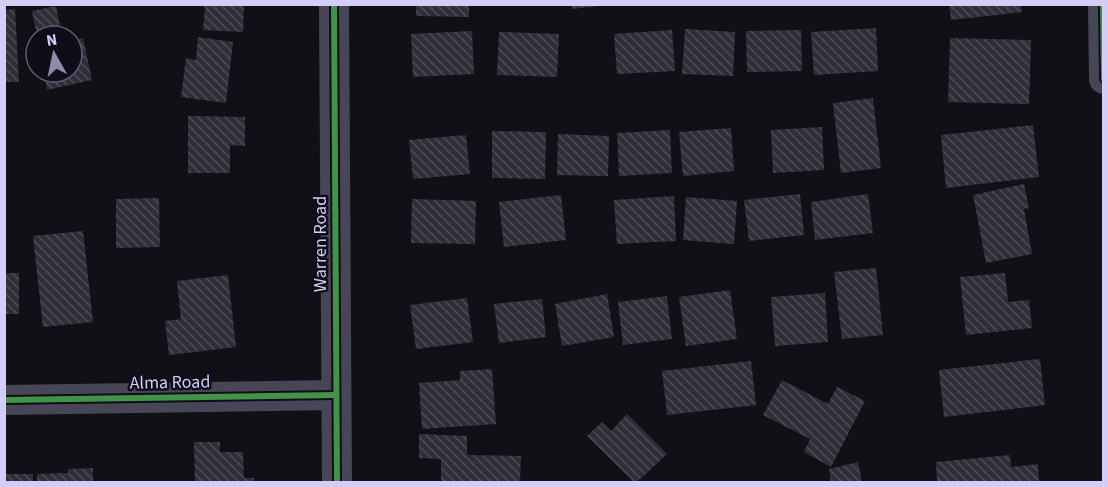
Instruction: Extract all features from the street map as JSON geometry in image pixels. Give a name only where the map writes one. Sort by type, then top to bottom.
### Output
[{"type":"street","name":"Warren Road","points":[[334,4],[337,483]]},
{"type":"street","points":[[1103,4],[1104,79]]},
{"type":"street","name":"Alma Road","points":[[4,400],[336,395]]},
{"type":"building","points":[[196,4],[244,4],[243,32],[203,30],[205,7]]},
{"type":"building","points":[[416,4],[469,4],[469,17],[416,16]]},
{"type":"building","points":[[571,4],[599,4],[599,6],[572,9]]},
{"type":"building","points":[[949,4],[1021,4],[1022,12],[951,20]]},
{"type":"building","points":[[56,6],[60,24],[35,24],[32,11]]},
{"type":"building","points":[[15,9],[19,82],[4,82],[4,10]]},
{"type":"building","points":[[876,28],[878,71],[814,75],[811,32]]},
{"type":"building","points":[[685,29],[735,32],[733,76],[682,74]]},
{"type":"building","points":[[672,30],[675,71],[617,74],[614,34]]},
{"type":"building","points":[[801,30],[802,71],[747,72],[746,31]]},
{"type":"building","points":[[472,31],[474,74],[413,77],[411,34]]},
{"type":"building","points":[[499,32],[559,34],[557,77],[497,75]]},
{"type":"building","points":[[198,37],[233,42],[226,103],[181,97],[186,58],[196,60]]},
{"type":"building","points":[[950,38],[1031,40],[1029,104],[948,102]]},
{"type":"building","points":[[84,43],[92,80],[84,82]]},
{"type":"building","points":[[46,84],[74,84],[47,90]]},
{"type":"building","points":[[873,98],[881,168],[841,173],[833,103]]},
{"type":"building","points":[[188,116],[245,117],[245,146],[230,145],[230,173],[188,173]]},
{"type":"building","points":[[1033,125],[1039,177],[946,188],[941,135]]},
{"type":"building","points":[[822,127],[824,170],[773,173],[771,130]]},
{"type":"building","points":[[731,128],[734,171],[683,176],[679,132]]},
{"type":"building","points":[[670,130],[672,173],[619,176],[617,133]]},
{"type":"building","points":[[492,131],[546,132],[545,179],[492,178]]},
{"type":"building","points":[[558,134],[609,136],[608,176],[557,175]]},
{"type":"building","points":[[466,135],[470,174],[413,179],[409,140]]},
{"type":"building","points":[[1024,184],[1029,208],[1024,209],[1032,254],[986,263],[973,195]]},
{"type":"building","points":[[800,194],[804,235],[749,241],[744,200]]},
{"type":"building","points":[[868,194],[873,233],[815,240],[811,202]]},
{"type":"building","points":[[561,195],[566,240],[504,247],[499,202]]},
{"type":"building","points":[[674,196],[676,241],[617,244],[614,200]]},
{"type":"building","points":[[686,197],[737,201],[734,244],[683,240]]},
{"type":"building","points":[[159,198],[160,247],[116,248],[116,199]]},
{"type":"building","points":[[412,199],[476,201],[475,244],[411,243]]},
{"type":"building","points":[[83,231],[93,322],[43,327],[33,236]]},
{"type":"building","points":[[876,268],[883,335],[842,339],[834,272]]},
{"type":"building","points":[[4,273],[19,273],[19,314],[4,314]]},
{"type":"building","points":[[1005,273],[1008,302],[1029,300],[1032,328],[966,335],[960,277]]},
{"type":"building","points":[[228,275],[236,347],[169,355],[165,321],[181,319],[177,281]]},
{"type":"building","points":[[730,290],[737,339],[686,346],[679,297]]},
{"type":"building","points":[[825,293],[828,342],[775,346],[771,297]]},
{"type":"building","points":[[607,294],[614,337],[562,346],[555,304]]},
{"type":"building","points":[[667,296],[672,339],[623,345],[618,302]]},
{"type":"building","points":[[467,298],[473,342],[416,349],[410,305]]},
{"type":"building","points":[[542,299],[546,337],[499,343],[494,304]]},
{"type":"building","points":[[1040,359],[1045,405],[944,417],[939,370]]},
{"type":"building","points":[[751,361],[756,405],[667,415],[662,371]]},
{"type":"building","points":[[492,369],[496,424],[422,429],[419,383],[460,380],[460,371]]},
{"type":"building","points":[[782,380],[828,404],[837,387],[865,401],[831,467],[804,452],[810,439],[763,415]]},
{"type":"building","points":[[627,414],[667,454],[637,482],[634,482],[587,436],[602,422],[611,431]]},
{"type":"building","points":[[419,434],[467,436],[467,455],[521,456],[520,482],[441,482],[441,459],[419,458]]},
{"type":"building","points":[[194,442],[220,442],[220,452],[243,452],[244,478],[254,478],[254,482],[195,482]]},
{"type":"building","points":[[1010,455],[1011,467],[1038,464],[1039,482],[937,482],[936,462]]},
{"type":"building","points":[[858,462],[862,482],[831,482],[829,469]]},
{"type":"building","points":[[93,468],[93,482],[37,482],[37,474],[68,473],[68,469]]},
{"type":"building","points":[[6,474],[33,474],[33,482],[6,482]]},
{"type":"cycle path","points":[[334,4],[337,482]]},
{"type":"cycle path","points":[[1103,4],[1104,79]]},
{"type":"cycle path","points":[[4,400],[336,395]]}]
